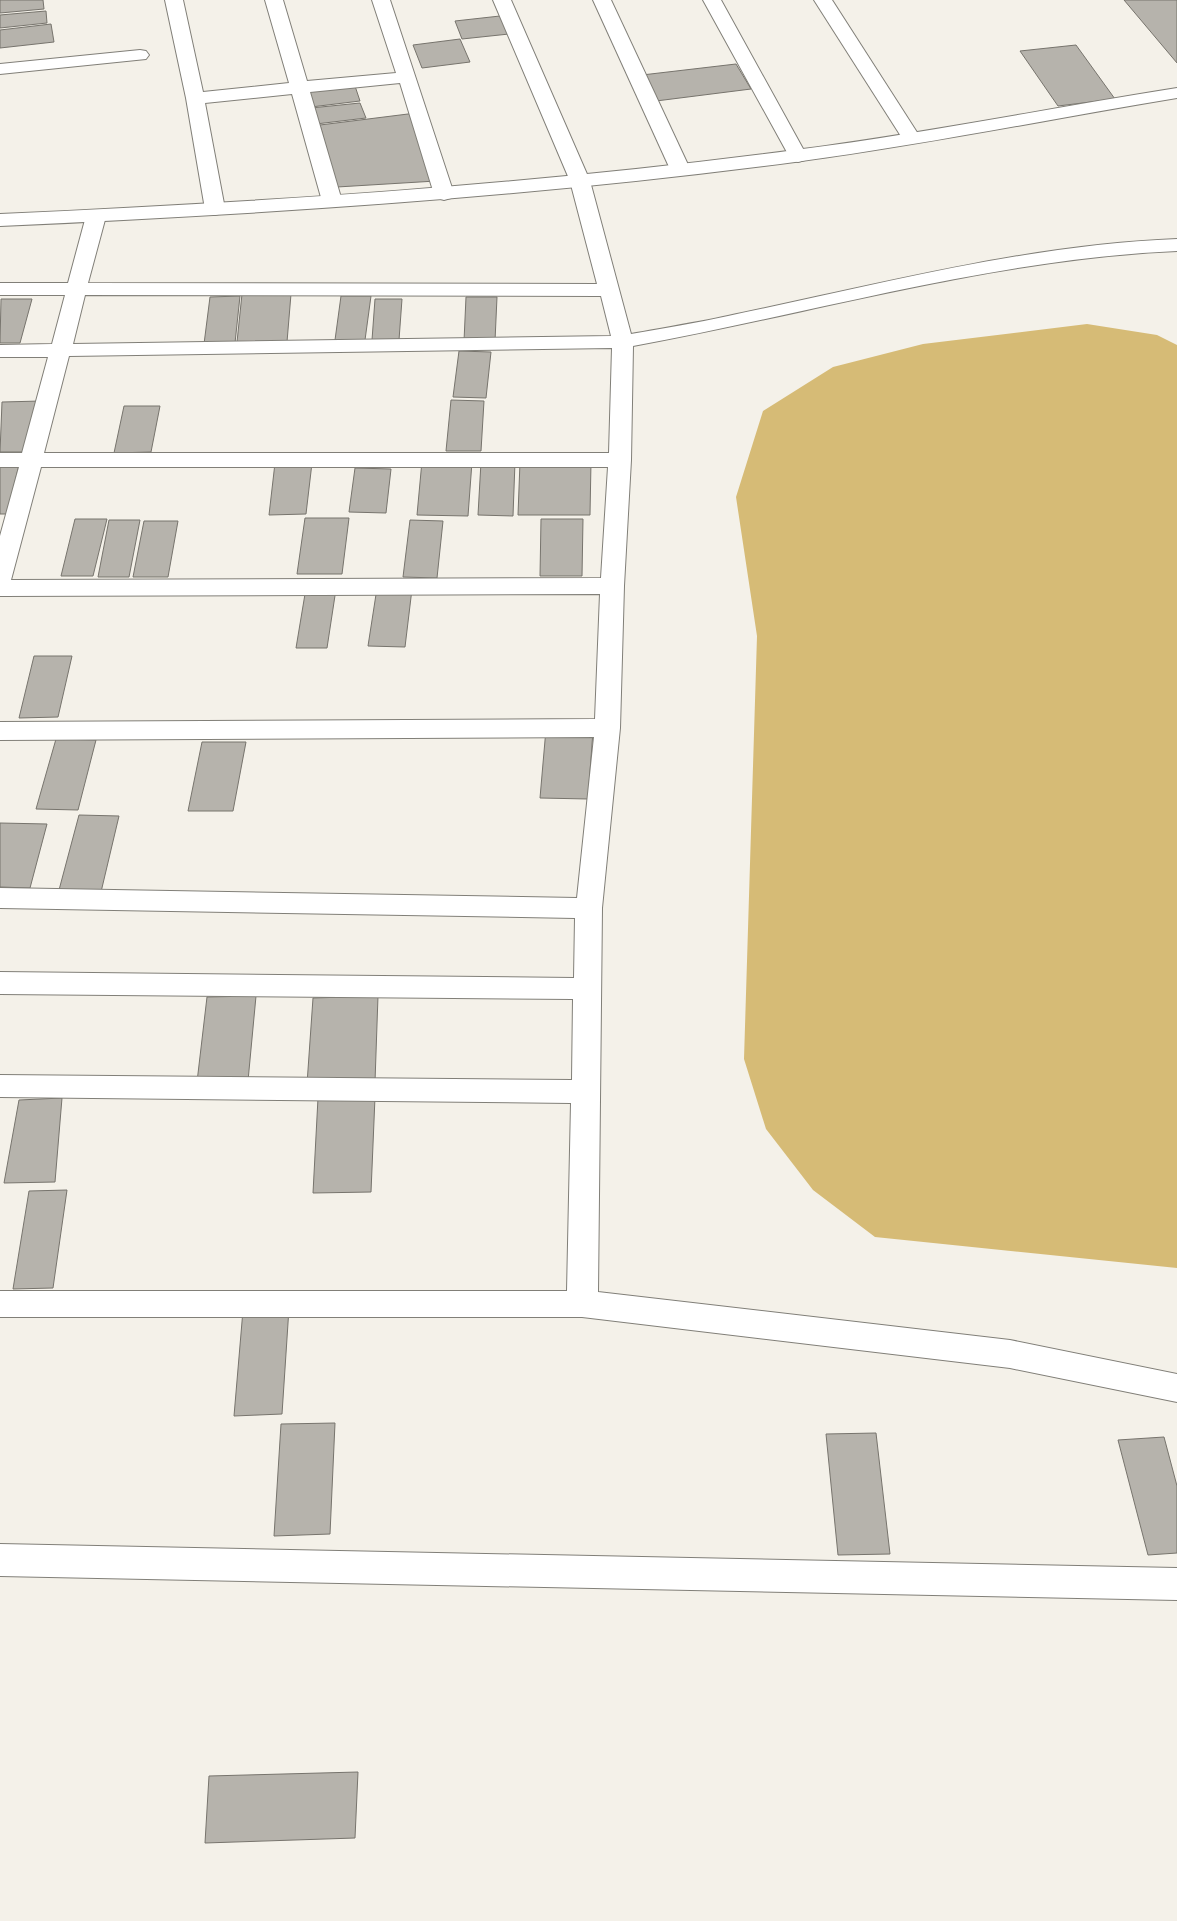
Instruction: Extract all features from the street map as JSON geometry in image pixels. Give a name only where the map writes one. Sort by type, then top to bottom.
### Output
[{"type":"street","points":[[174,0],[195,98],[215,209]]},
{"type":"street","points":[[274,0],[332,201]]},
{"type":"street","points":[[381,0],[444,194]]},
{"type":"street","points":[[502,0],[580,181],[623,342],[620,460],[612,586],[607,728],[589,908],[582,1304]]},
{"type":"street","points":[[602,0],[680,169]]},
{"type":"street","points":[[712,0],[798,156]]},
{"type":"street","points":[[823,0],[911,137]]},
{"type":"street","points":[[0,69],[140,55]]},
{"type":"street","points":[[195,98],[407,77]]},
{"type":"street","points":[[0,220],[96,216],[444,194],[580,181],[798,156],[1177,93]]},
{"type":"street","points":[[0,579],[96,216]]},
{"type":"street","points":[[0,351],[61,352],[623,342],[726,323],[948,274],[1076,253],[1177,244]]},
{"type":"street","points":[[0,289],[609,290]]},
{"type":"street","points":[[0,460],[620,460]]},
{"type":"street","points":[[0,588],[612,586]]},
{"type":"street","points":[[0,731],[607,728]]},
{"type":"street","points":[[0,898],[589,908]]},
{"type":"street","points":[[0,983],[589,988]]},
{"type":"street","points":[[0,1086],[587,1092]]},
{"type":"street","points":[[0,1304],[582,1304],[1010,1354],[1177,1388]]},
{"type":"street","points":[[0,1560],[1177,1584]]},
{"type":"shaded area","points":[[1087,324],[1157,335],[1177,345],[1177,1268],[875,1237],[813,1190],[766,1129],[744,1059],[757,636],[736,497],[763,411],[833,367],[923,344]]},
{"type":"building","points":[[0,0],[43,0],[44,9],[0,13]]},
{"type":"building","points":[[1124,0],[1177,0],[1177,63]]},
{"type":"building","points":[[46,11],[47,23],[0,28],[0,15]]},
{"type":"building","points":[[500,16],[509,34],[462,39],[455,21]]},
{"type":"building","points":[[51,24],[54,42],[0,48],[0,30]]},
{"type":"building","points":[[460,39],[470,62],[422,68],[413,45]]},
{"type":"building","points":[[1076,45],[1115,99],[1058,106],[1020,51]]},
{"type":"building","points":[[736,64],[751,89],[656,101],[642,75]]},
{"type":"building","points":[[355,86],[360,101],[311,107],[306,91]]},
{"type":"building","points":[[360,103],[366,118],[316,124],[311,108]]},
{"type":"building","points":[[416,113],[436,181],[337,187],[320,125]]},
{"type":"building","points":[[242,294],[291,294],[287,342],[237,342]]},
{"type":"building","points":[[240,296],[235,343],[204,344],[210,297]]},
{"type":"building","points":[[341,296],[371,296],[365,340],[335,340]]},
{"type":"building","points":[[466,297],[497,297],[495,341],[464,341]]},
{"type":"building","points":[[1,299],[32,299],[20,343],[0,343]]},
{"type":"building","points":[[375,299],[402,299],[399,340],[372,340]]},
{"type":"building","points":[[459,351],[491,352],[486,398],[453,397]]},
{"type":"building","points":[[451,400],[484,401],[481,451],[446,451]]},
{"type":"building","points":[[41,401],[31,452],[0,452],[2,402]]},
{"type":"building","points":[[124,406],[160,406],[151,452],[114,453]]},
{"type":"building","points":[[0,461],[20,461],[7,514],[0,514]]},
{"type":"building","points":[[422,461],[472,462],[468,516],[417,515]]},
{"type":"building","points":[[481,462],[515,462],[513,516],[478,515]]},
{"type":"building","points":[[520,462],[591,462],[590,515],[518,515]]},
{"type":"building","points":[[275,463],[312,463],[306,514],[269,515]]},
{"type":"building","points":[[355,468],[391,469],[386,513],[349,512]]},
{"type":"building","points":[[305,518],[349,518],[342,574],[297,574]]},
{"type":"building","points":[[75,519],[107,519],[93,576],[61,576]]},
{"type":"building","points":[[541,519],[583,519],[582,576],[540,576]]},
{"type":"building","points":[[109,520],[140,520],[129,577],[98,577]]},
{"type":"building","points":[[410,520],[443,521],[437,578],[403,577]]},
{"type":"building","points":[[144,521],[178,521],[168,577],[133,577]]},
{"type":"building","points":[[306,588],[336,589],[327,648],[296,648]]},
{"type":"building","points":[[377,588],[412,589],[405,647],[368,646]]},
{"type":"building","points":[[34,656],[72,656],[58,717],[19,718]]},
{"type":"building","points":[[546,729],[593,731],[588,799],[540,798]]},
{"type":"building","points":[[56,739],[96,740],[78,810],[36,809]]},
{"type":"building","points":[[202,742],[246,742],[233,811],[188,811]]},
{"type":"building","points":[[79,815],[119,816],[101,892],[59,890]]},
{"type":"building","points":[[0,823],[47,824],[30,888],[0,887]]},
{"type":"building","points":[[256,996],[248,1081],[197,1082],[207,997]]},
{"type":"building","points":[[378,996],[375,1082],[307,1084],[313,998]]},
{"type":"building","points":[[375,1097],[371,1192],[313,1193],[318,1098]]},
{"type":"building","points":[[62,1098],[55,1182],[4,1183],[19,1100]]},
{"type":"building","points":[[67,1190],[53,1288],[13,1289],[29,1191]]},
{"type":"building","points":[[289,1308],[282,1414],[234,1416],[243,1310]]},
{"type":"building","points":[[335,1423],[330,1534],[274,1536],[281,1424]]},
{"type":"building","points":[[876,1433],[890,1554],[838,1555],[826,1434]]},
{"type":"building","points":[[1164,1437],[1177,1486],[1177,1553],[1148,1555],[1118,1440]]},
{"type":"building","points":[[358,1772],[355,1838],[205,1843],[209,1776]]}]
